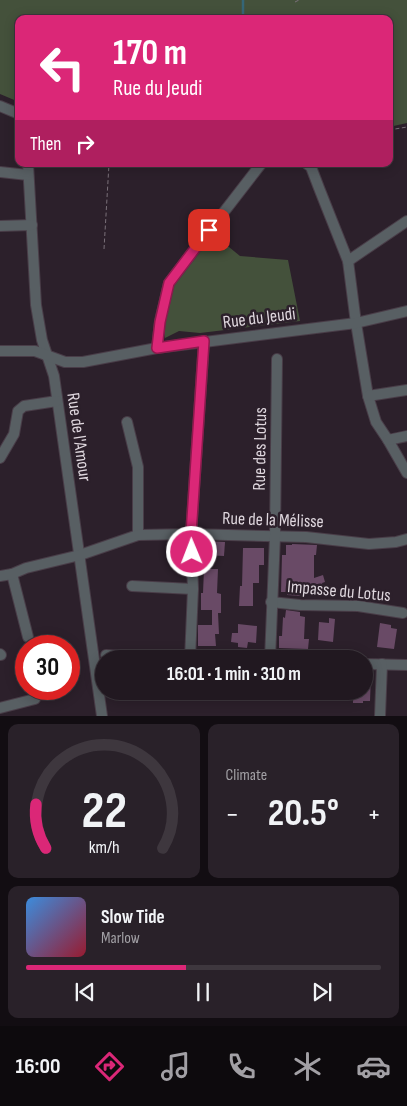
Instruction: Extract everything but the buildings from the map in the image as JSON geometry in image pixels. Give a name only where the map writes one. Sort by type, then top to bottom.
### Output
[{"type":"street","points":[[0,106],[15,112]]},
{"type":"street","name":"Rue de l'Amour","points":[[28,167],[36,305],[42,340],[54,376],[102,716]]},
{"type":"street","points":[[157,348],[160,322],[169,283],[259,167]]},
{"type":"street","points":[[311,167],[348,262],[368,396],[376,422],[407,473]]},
{"type":"street","points":[[0,172],[28,175]]},
{"type":"street","points":[[348,262],[407,221]]},
{"type":"street","points":[[0,226],[32,225]]},
{"type":"street","name":"Rue du Jeudi","points":[[0,351],[35,351],[65,362],[83,362],[204,341],[356,323],[407,311]]},
{"type":"street","points":[[191,650],[194,589],[191,534],[204,341]]},
{"type":"street","name":"Rue des Lotus","points":[[270,650],[275,536],[277,359]]},
{"type":"street","points":[[368,396],[407,390]]},
{"type":"street","points":[[0,458],[14,434],[18,411],[24,406],[57,401]]},
{"type":"street","points":[[127,422],[138,467],[138,535]]},
{"type":"street","points":[[388,440],[407,436]]},
{"type":"street","name":"Rue de la Mélisse","points":[[0,576],[80,555],[138,535],[191,534],[306,537],[369,544],[396,542],[407,539]]},
{"type":"street","points":[[12,574],[27,635]]},
{"type":"street","points":[[132,586],[194,589]]},
{"type":"street","name":"Impasse du Lotus","points":[[271,602],[300,605],[358,606],[403,613]]},
{"type":"street","points":[[373,664],[407,665]]},
{"type":"street","points":[[380,716],[382,664]]},
{"type":"street","points":[[0,708],[31,700]]},
{"type":"path","points":[[295,2],[299,0]]},
{"type":"path","points":[[393,129],[407,127]]},
{"type":"path","points":[[104,249],[109,167]]},
{"type":"green space","points":[[0,0],[407,0],[407,123],[393,126],[393,15],[15,15],[15,100],[0,94]]},
{"type":"green space","points":[[213,234],[240,256],[288,260],[300,321],[200,333],[179,331],[165,338],[163,320],[174,281]]},
{"type":"waterway","points":[[243,0],[243,15]]},
{"type":"route","points":[[192,552],[191,534],[204,341],[157,348],[160,322],[169,283],[209,230]]}]
